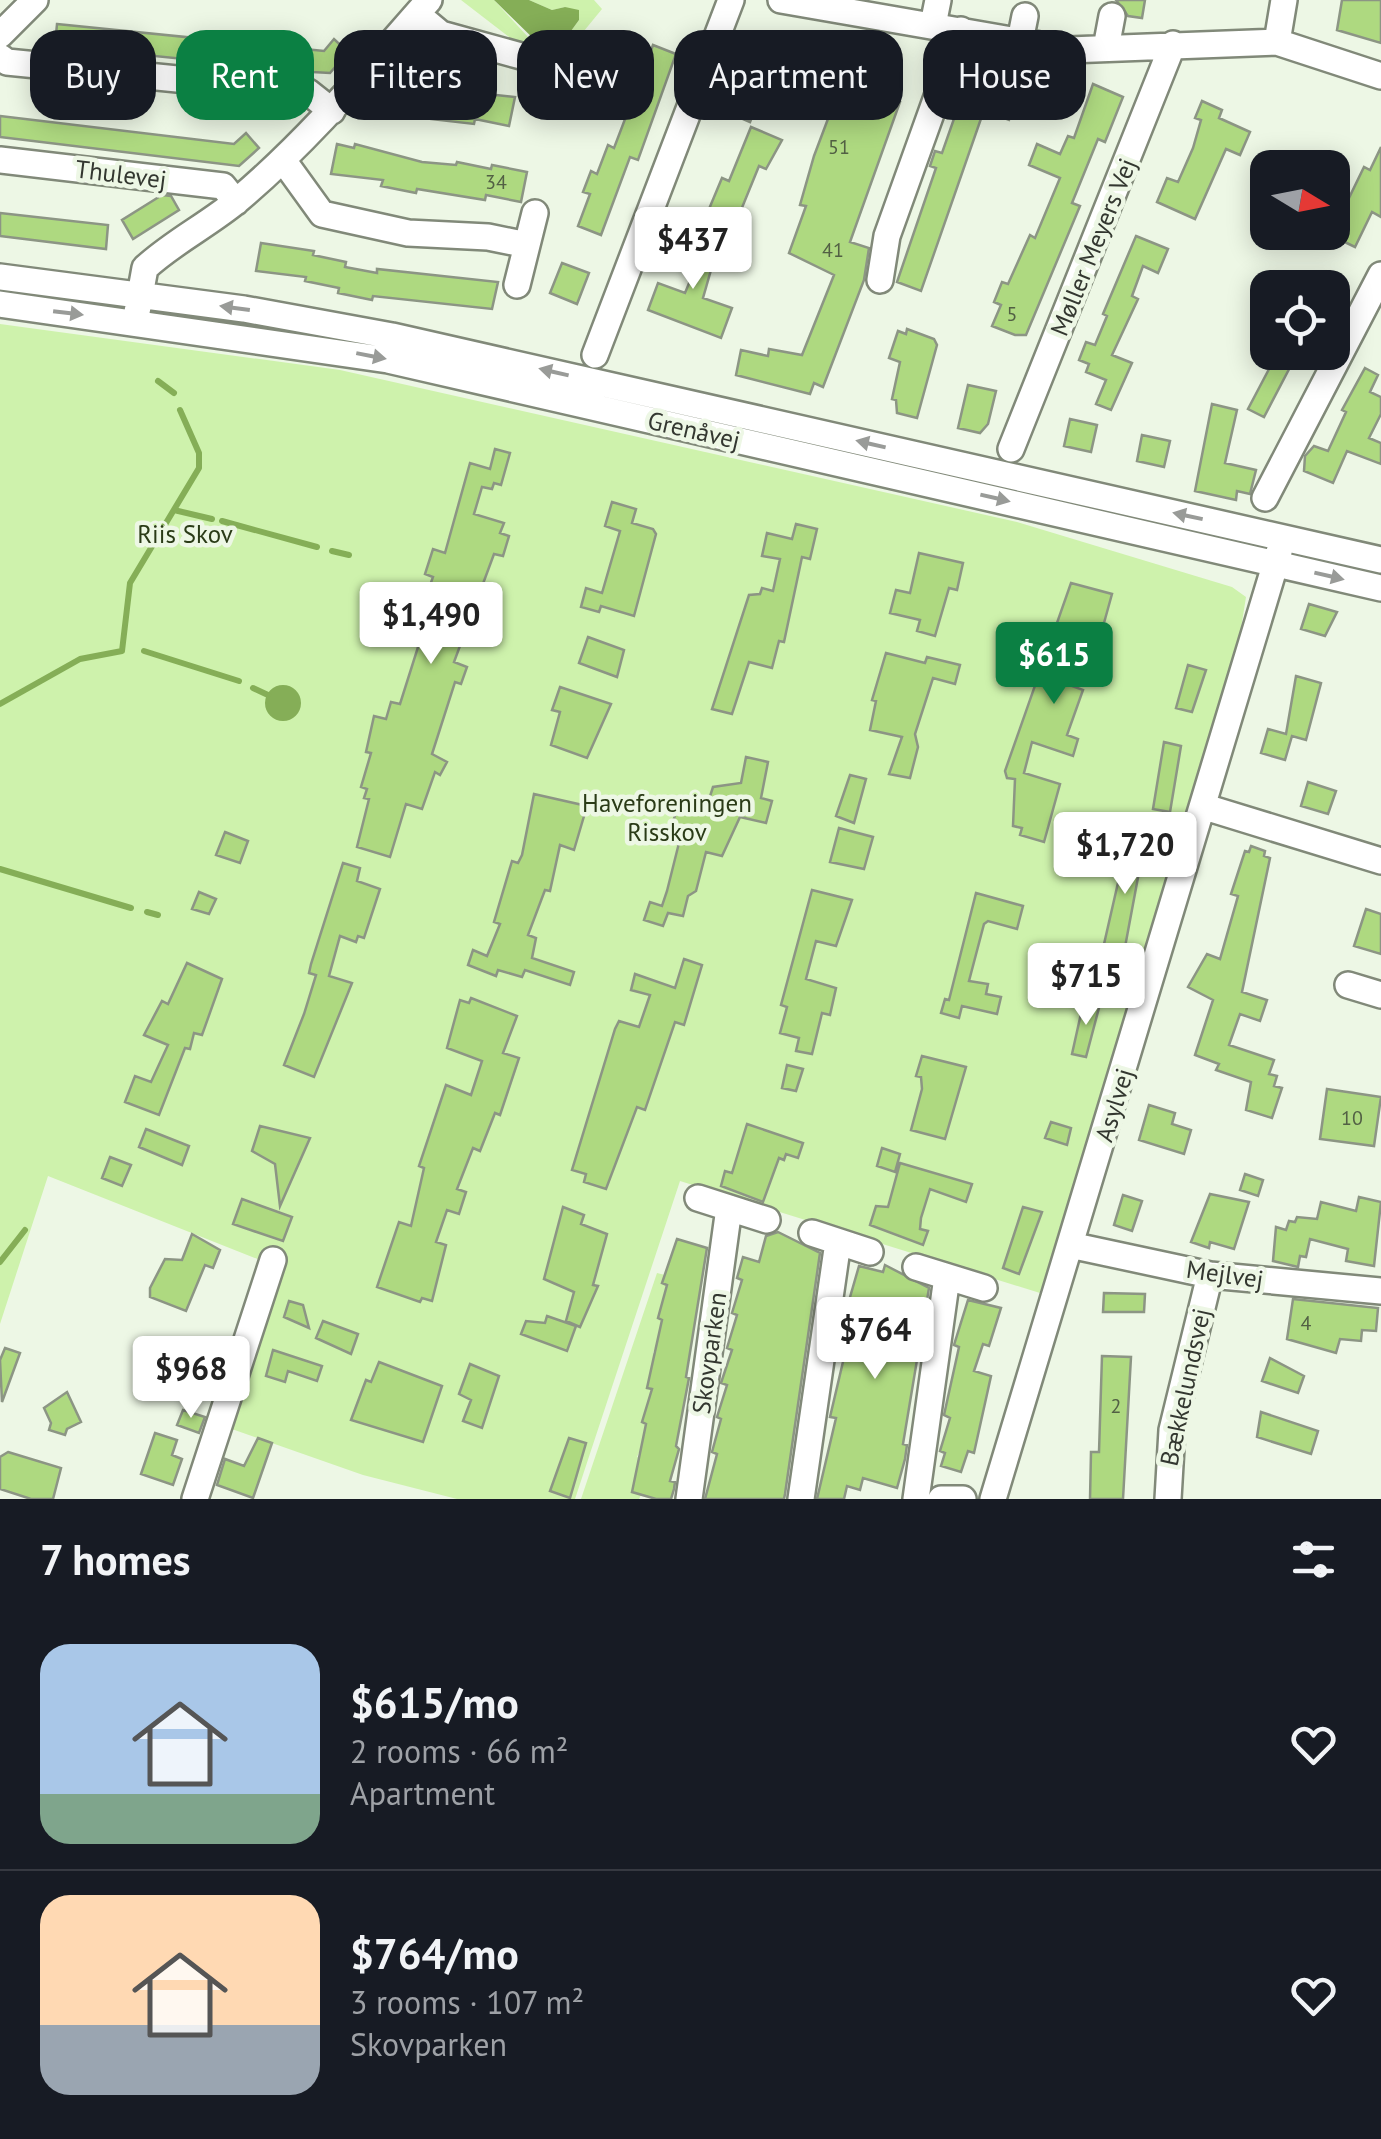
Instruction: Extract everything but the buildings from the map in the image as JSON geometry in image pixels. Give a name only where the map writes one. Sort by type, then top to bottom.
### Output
[{"type":"street","points":[[0,35],[35,0]]},
{"type":"street","points":[[595,356],[732,0]]},
{"type":"street","points":[[782,0],[936,12],[961,30],[1026,30]]},
{"type":"street","points":[[1277,42],[1284,0]]},
{"type":"street","points":[[136,322],[145,268],[236,202],[283,160],[332,110],[421,4],[440,34],[517,55]]},
{"type":"street","points":[[1106,48],[1112,16]]},
{"type":"street","points":[[1086,49],[1277,42],[1381,76]]},
{"type":"street","name":"Møller Meyers Vej","points":[[1011,449],[1174,44]]},
{"type":"street","points":[[0,56],[6,62],[308,92],[332,110]]},
{"type":"street","points":[[880,280],[888,236],[929,120]]},
{"type":"street","name":"Thulevej","points":[[0,160],[223,186],[236,202]]},
{"type":"street","points":[[283,160],[322,214],[408,233],[488,237],[527,245]]},
{"type":"street","points":[[517,284],[535,213]]},
{"type":"street","points":[[1266,498],[1381,275]]},
{"type":"street","name":"Grenåvej","points":[[0,277],[392,336],[1381,560]]},
{"type":"street","name":"Grenåvej","points":[[0,304],[388,360],[1381,588]]},
{"type":"street","name":"Asylvej","points":[[993,1499],[1205,807],[1283,538]]},
{"type":"street","points":[[1205,807],[1381,861]]},
{"type":"street","points":[[1348,984],[1381,995]]},
{"type":"street","points":[[698,1198],[766,1220]]},
{"type":"street","name":"Skovparken","points":[[688,1499],[729,1208]]},
{"type":"street","points":[[812,1232],[870,1252]]},
{"type":"street","points":[[801,1499],[838,1242]]},
{"type":"street","name":"Mejlvej","points":[[1070,1246],[1210,1275],[1381,1291]]},
{"type":"street","points":[[196,1499],[273,1260]]},
{"type":"street","points":[[916,1267],[984,1288]]},
{"type":"street","name":"Bækkelundsvej","points":[[1168,1499],[1172,1430],[1210,1275]]},
{"type":"street","points":[[916,1499],[946,1276]]},
{"type":"street","points":[[941,1499],[963,1499]]},
{"type":"green space","points":[[461,0],[494,0],[522,30],[517,30],[517,43]]},
{"type":"green space","points":[[529,0],[594,0],[602,9],[585,30],[572,30],[579,20],[565,7],[552,10]]},
{"type":"green space","name":"Haveforeningen Risskov","points":[[0,324],[340,370],[1017,522],[1232,587],[1246,597],[1238,647],[1040,1293],[680,1181],[575,1499],[457,1499],[363,1475],[209,1421],[260,1260],[48,1176],[0,1324]]},
{"type":"green space","points":[[657,1273],[665,1275],[663,1283],[672,1286],[658,1318],[666,1321],[653,1353],[662,1356],[647,1387],[656,1390],[642,1422],[651,1425],[637,1457],[646,1460],[632,1491],[641,1495],[639,1499],[581,1499]]},
{"type":"shaded area","points":[[494,0],[529,0],[552,10],[579,10],[579,20],[572,30],[525,30]]},
{"type":"shaded area","points":[[283,685],[296,690],[301,703],[296,716],[283,721],[270,716],[265,703],[270,690]]},
{"type":"waterway","points":[[158,381],[174,393]]},
{"type":"waterway","points":[[122,651],[130,583],[199,468],[199,453],[180,410]]},
{"type":"waterway","points":[[174,510],[212,519]]},
{"type":"waterway","points":[[222,521],[317,547]]},
{"type":"waterway","points":[[332,551],[349,555]]},
{"type":"waterway","points":[[0,704],[80,659],[122,651]]},
{"type":"waterway","points":[[144,651],[239,681]]},
{"type":"waterway","points":[[253,688],[268,695]]},
{"type":"waterway","points":[[0,869],[131,908]]},
{"type":"waterway","points":[[147,912],[158,915]]},
{"type":"waterway","points":[[0,1262],[25,1230]]},
{"type":"park label","name":"Riis Skov","points":[[185,534]]}]
